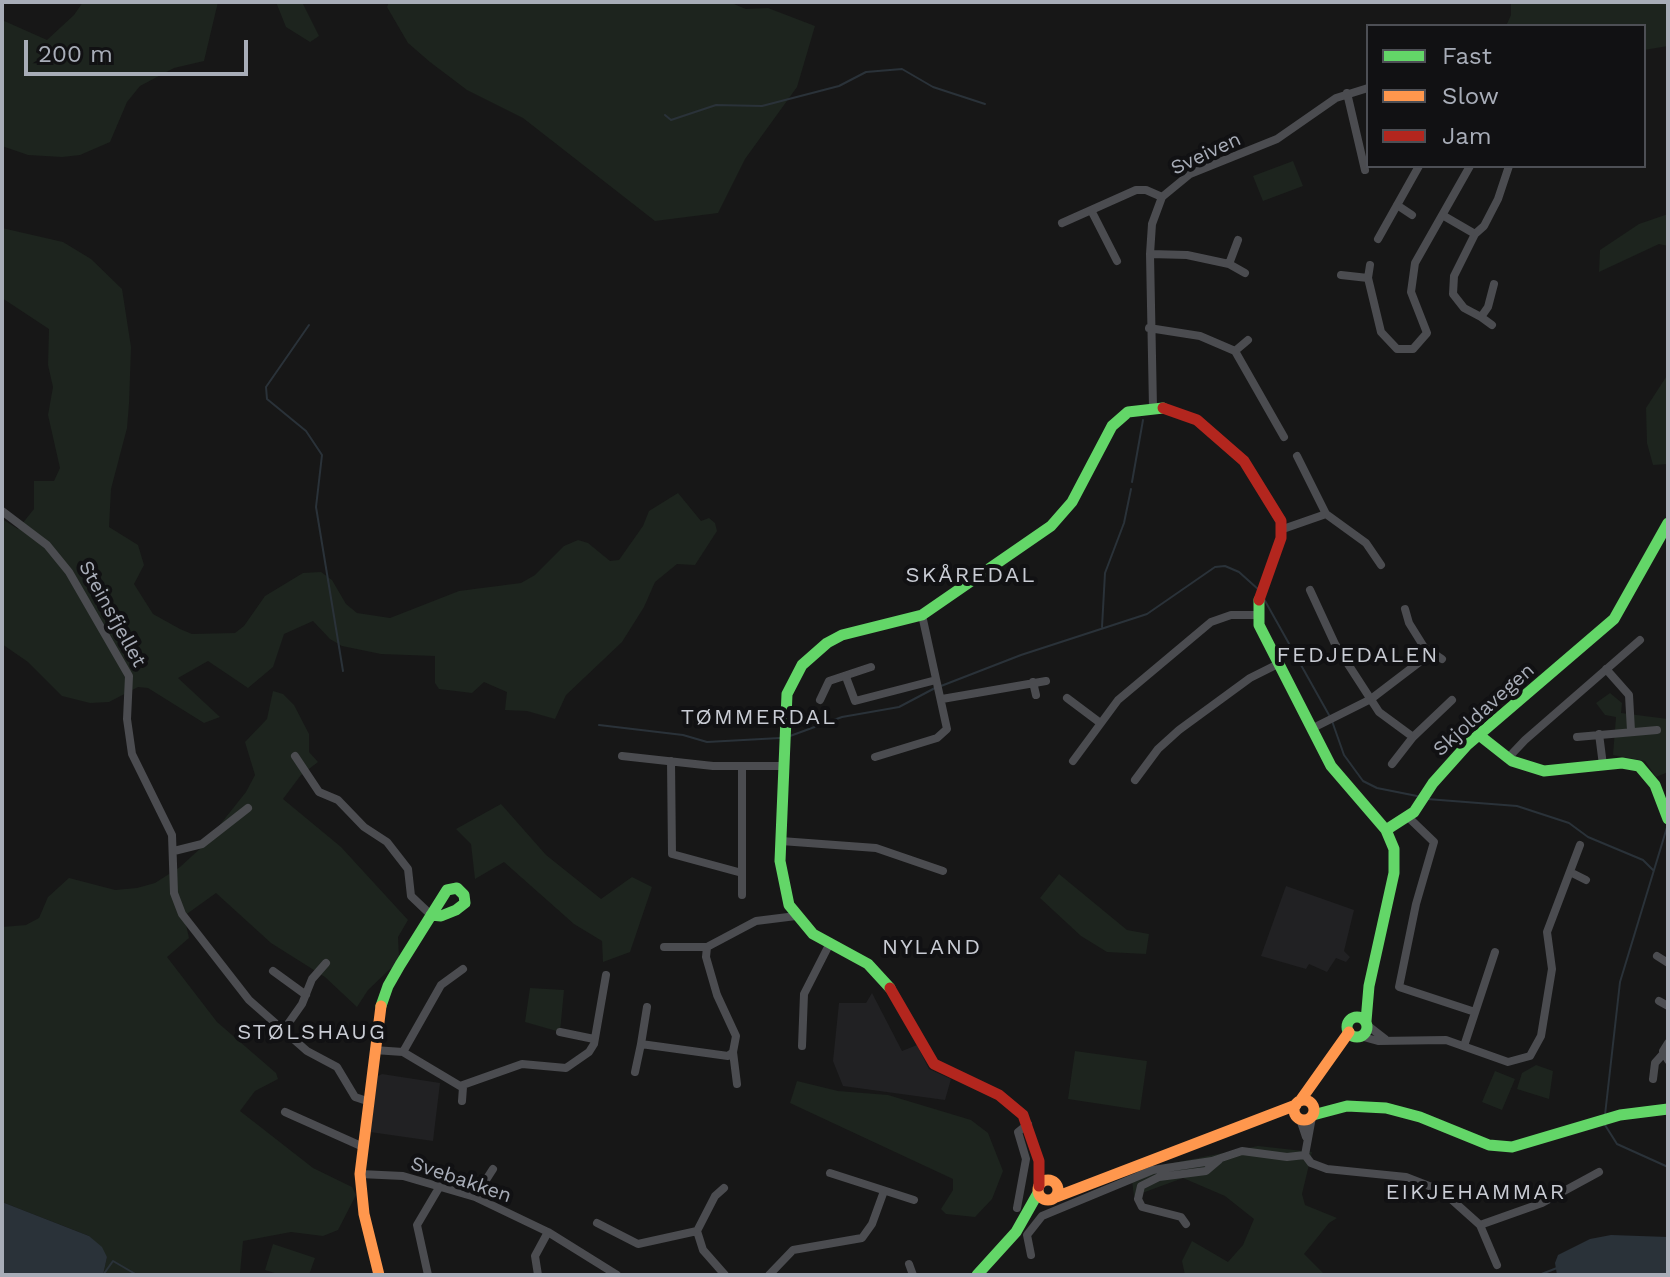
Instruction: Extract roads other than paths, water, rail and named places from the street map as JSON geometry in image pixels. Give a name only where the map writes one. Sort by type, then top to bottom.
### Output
[{"type":"street","name":"Sveiven","points":[[1153,408],[1149,328],[1150,254],[1152,224],[1162,197],[1190,174],[1277,139],[1347,93],[1366,88]]},
{"type":"street","points":[[1347,93],[1365,170]]},
{"type":"street","points":[[1358,135],[1366,133]]},
{"type":"street","points":[[1378,239],[1418,168]]},
{"type":"street","points":[[1370,265],[1368,278],[1376,319],[1386,340],[1404,352],[1413,349],[1427,333],[1411,292],[1415,263],[1469,168]]},
{"type":"street","points":[[1492,325],[1464,308],[1452,287],[1475,234],[1484,226],[1498,199],[1508,168]]},
{"type":"street","points":[[1062,223],[1136,190],[1146,190],[1162,197]]},
{"type":"street","points":[[1397,205],[1412,215]]},
{"type":"street","points":[[1091,210],[1117,261]]},
{"type":"street","points":[[1444,216],[1475,234]]},
{"type":"street","points":[[1229,264],[1238,240]]},
{"type":"street","points":[[1150,254],[1180,254],[1229,264],[1245,273]]},
{"type":"street","points":[[1341,275],[1368,278]]},
{"type":"street","points":[[1481,317],[1488,307],[1494,284]]},
{"type":"street","points":[[1149,328],[1171,328],[1235,351],[1284,437]]},
{"type":"street","points":[[1235,351],[1248,340]]},
{"type":"street","points":[[1025,1220],[1038,1189],[1039,1161],[1028,1124],[1008,1101],[934,1064],[884,978],[868,964],[829,945],[796,916],[780,873],[787,694],[807,659],[842,635],[922,615],[1060,518],[1116,420],[1128,412],[1153,408],[1184,412],[1228,447],[1251,471],[1283,529],[1256,615],[1311,729],[1343,783],[1386,830],[1394,849],[1394,873],[1363,1021],[1366,1032],[1355,1035],[1336,1052],[1313,1084],[1305,1110],[1305,1155],[1311,1163],[1327,1169],[1392,1175],[1425,1183],[1448,1195],[1480,1225],[1497,1265]]},
{"type":"street","points":[[1297,456],[1326,514],[1366,543],[1381,565]]},
{"type":"street","name":"Steinsfjellet","points":[[2,511],[58,557],[129,676],[127,719],[132,754],[167,821],[174,851],[174,893],[182,914],[239,990],[283,1031],[337,1067],[355,1097],[367,1101]]},
{"type":"street","points":[[1283,529],[1326,514]]},
{"type":"street","name":"Skjoldavegen","points":[[1386,830],[1418,807],[1429,788],[1479,735],[1614,619],[1668,523]]},
{"type":"street","points":[[1310,590],[1329,633],[1379,712],[1413,737]]},
{"type":"street","points":[[1405,609],[1409,623],[1430,654],[1442,659]]},
{"type":"street","points":[[875,757],[944,734],[948,727],[922,615]]},
{"type":"street","points":[[1073,761],[1118,700],[1211,622],[1231,615],[1256,615]]},
{"type":"street","points":[[1508,758],[1640,640]]},
{"type":"street","points":[[1311,729],[1371,699],[1430,654]]},
{"type":"street","points":[[1135,780],[1158,749],[1179,730],[1250,678],[1278,664]]},
{"type":"street","points":[[820,700],[829,681],[871,667]]},
{"type":"street","points":[[1606,669],[1629,695],[1631,731]]},
{"type":"street","points":[[846,677],[855,701],[936,680]]},
{"type":"street","points":[[942,699],[1046,681]]},
{"type":"street","points":[[1033,682],[1036,695]]},
{"type":"street","points":[[1067,698],[1099,722]]},
{"type":"street","points":[[1392,764],[1413,737],[1452,700]]},
{"type":"street","points":[[1577,737],[1657,730]]},
{"type":"street","points":[[1599,734],[1603,765]]},
{"type":"street","points":[[1479,735],[1523,766],[1557,772],[1628,763],[1644,770],[1655,785],[1667,814]]},
{"type":"street","points":[[295,756],[319,792],[338,800],[364,827],[387,842],[408,869],[413,899],[431,915],[383,996],[374,1050],[360,1174],[364,1214],[379,1275]]},
{"type":"street","points":[[622,756],[742,766],[783,766]]},
{"type":"street","points":[[671,761],[672,854],[742,873]]},
{"type":"street","points":[[742,766],[742,895]]},
{"type":"street","points":[[174,851],[202,844],[248,808]]},
{"type":"street","points":[[1408,817],[1434,842],[1416,904],[1399,987],[1475,1012]]},
{"type":"street","points":[[781,841],[876,848],[943,871]]},
{"type":"street","points":[[1355,1035],[1385,1039],[1436,1039],[1508,1062],[1523,1060],[1535,1050],[1552,969],[1547,932],[1580,845]]},
{"type":"street","points":[[1570,872],[1586,880]]},
{"type":"street","points":[[664,947],[707,947],[756,921],[796,916]]},
{"type":"street","points":[[802,1046],[804,994],[829,945]]},
{"type":"street","points":[[707,947],[706,957],[717,995],[735,1029],[733,1052],[737,1084]]},
{"type":"street","points":[[1464,1046],[1495,952]]},
{"type":"street","points":[[1657,956],[1668,963]]},
{"type":"street","points":[[283,1031],[306,995],[312,979],[326,963]]},
{"type":"street","points":[[403,1052],[441,985],[463,969]]},
{"type":"street","points":[[273,971],[306,995]]},
{"type":"street","points":[[463,1087],[522,1064],[566,1068],[589,1052],[606,975]]},
{"type":"street","points":[[635,1072],[647,1007]]},
{"type":"street","points":[[1355,1035],[1349,1022],[1363,1021],[1385,1039]]},
{"type":"street","points":[[560,1032],[594,1039]]},
{"type":"street","points":[[1653,1079],[1655,1063],[1666,1057],[1668,1043]]},
{"type":"street","points":[[641,1044],[717,1055],[733,1052]]},
{"type":"street","points":[[374,1050],[403,1052],[463,1087]]},
{"type":"street","points":[[462,1101],[463,1087]]},
{"type":"street","points":[[977,1275],[997,1256],[1025,1220],[1052,1199],[1273,1116],[1305,1110],[1367,1106],[1404,1111],[1478,1141],[1506,1147],[1535,1143],[1620,1115],[1668,1109]]},
{"type":"street","points":[[285,1112],[361,1146]]},
{"type":"street","points":[[1017,1208],[1026,1159],[1018,1132],[1028,1124]]},
{"type":"street","points":[[1031,1255],[1027,1235],[1035,1222],[1051,1211],[1153,1170],[1242,1151],[1287,1157],[1305,1155]]},
{"type":"street","points":[[1186,1224],[1181,1217],[1142,1207],[1138,1199],[1141,1186],[1159,1177],[1206,1171],[1222,1157]]},
{"type":"street","points":[[1039,1161],[1054,1182],[1052,1199]]},
{"type":"street","points":[[475,1197],[493,1169]]},
{"type":"street","points":[[1480,1225],[1542,1203],[1599,1172]]},
{"type":"street","points":[[830,1173],[914,1200]]},
{"type":"street","name":"Svebakken","points":[[360,1174],[403,1176],[475,1197],[548,1232],[617,1275]]},
{"type":"street","points":[[1038,1189],[1054,1182],[1083,1185]]},
{"type":"street","points":[[428,1275],[417,1225],[440,1186]]},
{"type":"street","points":[[724,1188],[715,1196],[697,1231],[703,1250],[725,1275]]},
{"type":"street","points":[[1038,1189],[1052,1199]]},
{"type":"street","points":[[769,1275],[793,1250],[862,1238],[872,1224],[884,1191]]},
{"type":"street","points":[[597,1223],[638,1244],[697,1231]]},
{"type":"street","points":[[538,1275],[535,1256],[548,1232]]},
{"type":"street","points":[[909,1264],[913,1275]]},
{"type":"waterway","points":[[665,115],[671,120],[716,105],[762,106],[839,86],[866,72],[902,69],[933,87],[985,104]]},
{"type":"waterway","points":[[309,325],[266,387],[267,399],[306,431],[322,455],[316,507],[343,671]]},
{"type":"waterway","points":[[1132,482],[1143,420]]},
{"type":"waterway","points":[[1102,627],[1105,573],[1124,523],[1131,489]]},
{"type":"waterway","points":[[941,686],[1021,655],[1147,614],[1215,567],[1225,566],[1239,572],[1259,590]]},
{"type":"waterway","points":[[1264,599],[1329,715]]},
{"type":"waterway","points":[[790,736],[842,717],[899,707],[935,688]]},
{"type":"waterway","points":[[1332,721],[1344,755],[1363,781],[1377,788],[1417,796]]},
{"type":"waterway","points":[[599,725],[683,735],[707,742],[780,738]]},
{"type":"waterway","points":[[1427,799],[1517,806],[1569,823],[1588,837],[1643,860],[1653,870]]},
{"type":"waterway","points":[[1605,1115],[1620,982],[1668,824]]},
{"type":"waterway","points":[[1605,1125],[1617,1144],[1668,1167]]},
{"type":"waterway","points":[[103,1275],[113,1261],[137,1275]]},
{"type":"waterway","points":[[1539,1275],[1557,1268]]},
{"type":"district","name":"SKÅREDAL","points":[[971,576]]},
{"type":"district","name":"FEDJEDALEN","points":[[1358,656]]},
{"type":"district","name":"TØMMERDAL","points":[[759,718]]},
{"type":"district","name":"NYLAND","points":[[932,948]]},
{"type":"district","name":"STØLSHAUG","points":[[312,1033]]},
{"type":"district","name":"EIKJEHAMMAR","points":[[1476,1193]]}]
